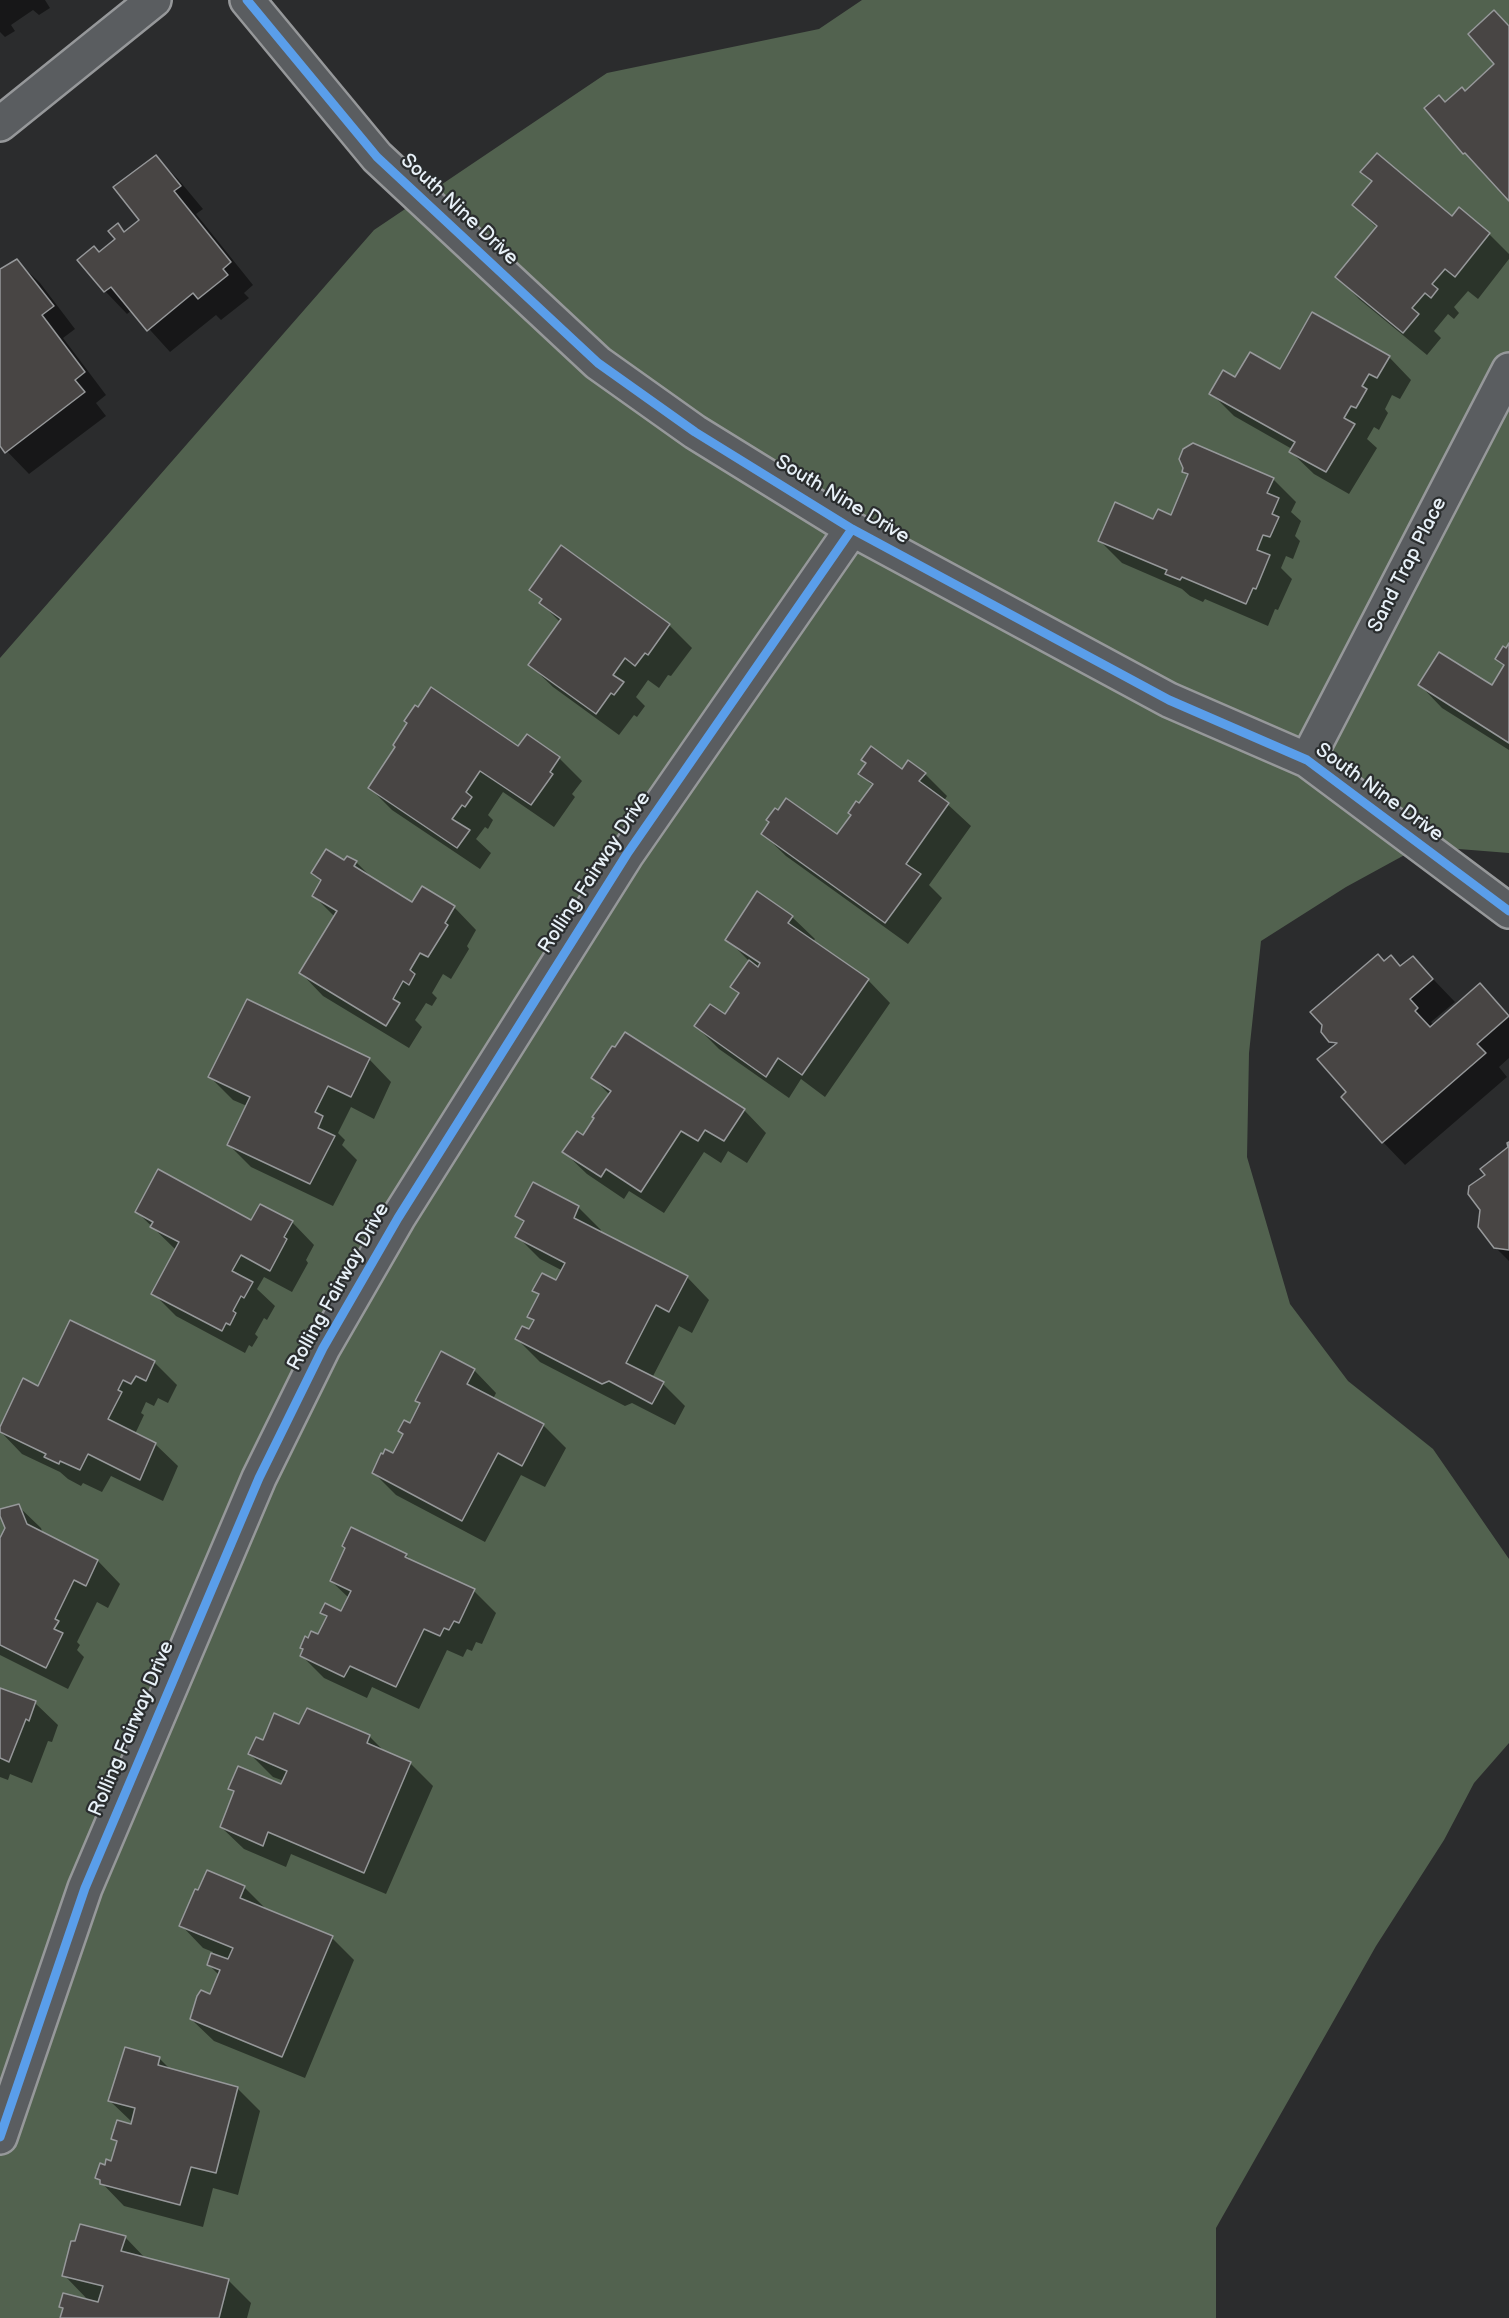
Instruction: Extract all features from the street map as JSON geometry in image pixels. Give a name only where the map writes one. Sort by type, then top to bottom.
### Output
[{"type":"street","points":[[0,124],[154,0]]},
{"type":"street","name":"South Nine Drive","points":[[247,0],[377,157],[598,363],[695,432],[852,529],[1169,700],[1307,760],[1509,911]]},
{"type":"street","name":"Sand Trap Place","points":[[1307,760],[1509,370]]},
{"type":"street","name":"Rolling Fairway Drive","points":[[0,2137],[85,1888],[259,1478],[323,1348],[398,1218],[627,854],[852,529]]},
{"type":"green space","points":[[862,0],[1509,0],[1509,853],[1421,846],[1346,887],[1261,941],[1249,1053],[1247,1157],[1290,1304],[1348,1381],[1433,1449],[1509,1559],[1509,1743],[1474,1783],[1444,1840],[1376,1946],[1216,2228],[1216,2318],[0,2318],[0,658],[374,230],[607,73],[819,29]]},
{"type":"building","points":[[1494,10],[1509,26],[1509,201],[1465,153],[1463,154],[1424,108],[1439,95],[1445,102],[1462,87],[1465,91],[1494,64],[1468,34]]},
{"type":"building","points":[[1377,153],[1452,216],[1459,207],[1490,233],[1455,277],[1445,269],[1432,284],[1438,289],[1431,298],[1425,293],[1412,308],[1419,314],[1403,333],[1335,277],[1377,226],[1352,205],[1372,181],[1360,172]]},
{"type":"building","points":[[156,155],[181,186],[174,191],[231,262],[223,269],[228,275],[198,299],[193,293],[147,331],[111,287],[104,292],[77,260],[94,246],[99,252],[115,239],[108,231],[118,223],[124,232],[139,220],[113,187]]},
{"type":"building","points":[[17,259],[54,306],[42,315],[85,372],[75,380],[85,392],[5,453],[0,446],[0,269]]},
{"type":"building","points":[[1312,312],[1390,356],[1377,378],[1369,374],[1362,386],[1367,389],[1356,408],[1351,406],[1344,418],[1355,424],[1326,472],[1289,452],[1295,442],[1209,394],[1223,370],[1235,377],[1250,352],[1280,369]]},
{"type":"building","points":[[1193,443],[1274,478],[1267,493],[1279,498],[1272,514],[1279,517],[1270,537],[1263,535],[1257,550],[1270,555],[1256,589],[1253,588],[1246,604],[1182,577],[1180,580],[1165,574],[1167,570],[1098,541],[1115,502],[1153,519],[1158,509],[1171,515],[1188,474],[1182,472],[1183,468],[1179,459],[1183,449]]},
{"type":"building","points":[[561,545],[670,624],[648,655],[645,653],[635,666],[625,658],[613,675],[624,682],[614,695],[611,693],[596,714],[528,665],[561,619],[539,603],[542,599],[529,590]]},
{"type":"building","points":[[1509,643],[1509,743],[1418,685],[1439,652],[1492,685],[1504,665],[1495,659],[1503,646],[1506,648]]},
{"type":"building","points":[[431,687],[518,746],[527,734],[560,757],[550,772],[553,774],[531,805],[480,771],[466,792],[472,797],[465,807],[462,805],[452,819],[470,830],[457,848],[368,788],[395,747],[393,745],[407,723],[404,721],[415,705],[418,707]]},
{"type":"building","points":[[871,746],[902,769],[908,760],[926,773],[919,781],[949,803],[906,864],[921,874],[885,923],[761,834],[769,822],[766,820],[775,808],[778,810],[786,798],[837,834],[851,815],[848,813],[856,801],[859,803],[873,784],[858,774],[866,763],[861,760]]},
{"type":"building","points":[[326,849],[344,860],[347,856],[357,861],[354,866],[412,902],[422,886],[455,906],[445,923],[448,925],[428,957],[420,953],[410,970],[415,974],[409,985],[403,981],[393,999],[400,1003],[386,1026],[299,973],[337,911],[312,896],[321,880],[311,873]]},
{"type":"building","points":[[757,891],[793,916],[788,923],[869,979],[802,1075],[778,1058],[766,1077],[694,1026],[710,1004],[725,1014],[739,993],[730,987],[749,960],[758,967],[760,963],[725,940]]},
{"type":"building","points":[[1378,954],[1384,961],[1391,955],[1400,966],[1413,956],[1433,979],[1410,999],[1418,1008],[1415,1011],[1430,1027],[1480,983],[1509,1016],[1477,1044],[1486,1053],[1382,1143],[1341,1097],[1346,1092],[1317,1059],[1337,1043],[1329,1042],[1321,1032],[1322,1025],[1310,1012]]},
{"type":"building","points":[[247,999],[370,1058],[351,1097],[328,1086],[315,1112],[323,1116],[318,1128],[335,1136],[310,1184],[227,1145],[250,1097],[208,1077]]},
{"type":"building","points":[[625,1032],[745,1109],[724,1141],[705,1130],[698,1141],[681,1131],[641,1192],[606,1169],[601,1177],[562,1152],[577,1131],[583,1135],[594,1118],[592,1117],[611,1091],[591,1078],[612,1046],[615,1047]]},
{"type":"building","points":[[1509,1142],[1509,1250],[1494,1248],[1478,1227],[1480,1210],[1468,1194],[1469,1186],[1485,1175],[1480,1169],[1508,1147]]},
{"type":"building","points":[[158,1169],[251,1220],[260,1204],[293,1221],[284,1237],[287,1239],[270,1271],[241,1255],[232,1271],[253,1282],[244,1298],[241,1296],[233,1311],[236,1313],[230,1325],[226,1323],[222,1331],[151,1294],[179,1242],[150,1227],[153,1222],[135,1212]]},
{"type":"building","points":[[533,1182],[579,1206],[574,1218],[688,1276],[669,1312],[656,1305],[626,1363],[664,1382],[652,1404],[609,1381],[602,1384],[515,1339],[522,1326],[529,1329],[534,1320],[527,1317],[539,1294],[532,1291],[542,1273],[556,1280],[565,1263],[515,1237],[524,1221],[515,1216]]},
{"type":"building","points":[[70,1320],[155,1361],[146,1381],[136,1376],[131,1384],[123,1380],[118,1390],[122,1392],[108,1419],[156,1443],[140,1480],[88,1454],[80,1470],[60,1461],[59,1464],[44,1457],[46,1454],[0,1432],[0,1427],[23,1378],[38,1386]]},
{"type":"building","points":[[441,1351],[475,1369],[467,1384],[544,1424],[522,1466],[498,1453],[462,1521],[372,1473],[385,1449],[393,1453],[403,1434],[398,1431],[404,1420],[410,1423],[420,1403],[415,1401]]},
{"type":"building","points":[[19,1504],[27,1524],[98,1560],[86,1586],[74,1580],[55,1619],[59,1621],[54,1629],[63,1633],[46,1668],[0,1645],[0,1538],[5,1528],[0,1509]]},
{"type":"building","points":[[351,1527],[407,1554],[405,1557],[475,1589],[459,1623],[454,1621],[449,1630],[444,1628],[440,1636],[424,1629],[396,1687],[350,1666],[344,1677],[300,1656],[303,1649],[300,1648],[305,1636],[308,1638],[311,1631],[318,1634],[327,1616],[320,1613],[325,1603],[341,1611],[351,1591],[330,1581],[345,1548],[342,1546]]},
{"type":"building","points":[[0,1688],[36,1701],[29,1721],[26,1719],[9,1762],[0,1758]]},
{"type":"building","points":[[307,1708],[370,1735],[367,1743],[411,1762],[364,1873],[268,1832],[263,1846],[220,1827],[234,1791],[228,1789],[238,1766],[281,1784],[287,1771],[248,1754],[256,1737],[263,1740],[274,1713],[299,1724]]},
{"type":"building","points":[[207,1870],[245,1886],[240,1898],[333,1936],[282,2057],[190,2019],[197,1996],[201,1990],[210,1994],[220,1970],[207,1965],[211,1953],[228,1959],[233,1948],[179,1926],[195,1889],[198,1890]]},
{"type":"building","points":[[125,2047],[160,2057],[158,2065],[238,2087],[216,2173],[191,2167],[180,2205],[100,2184],[100,2180],[95,2178],[100,2163],[105,2165],[106,2159],[111,2161],[117,2141],[111,2139],[117,2120],[131,2124],[135,2108],[108,2101]]},
{"type":"building","points":[[80,2224],[126,2236],[121,2251],[229,2279],[219,2318],[60,2318],[63,2308],[59,2307],[63,2293],[98,2302],[103,2286],[62,2276],[71,2241],[75,2241]]},
{"type":"cycle path","points":[[247,0],[377,157],[598,363],[695,432],[852,529],[1169,700],[1307,760],[1509,911]]},
{"type":"cycle path","points":[[0,2137],[85,1888],[259,1478],[323,1348],[398,1218],[627,854],[852,529]]}]
